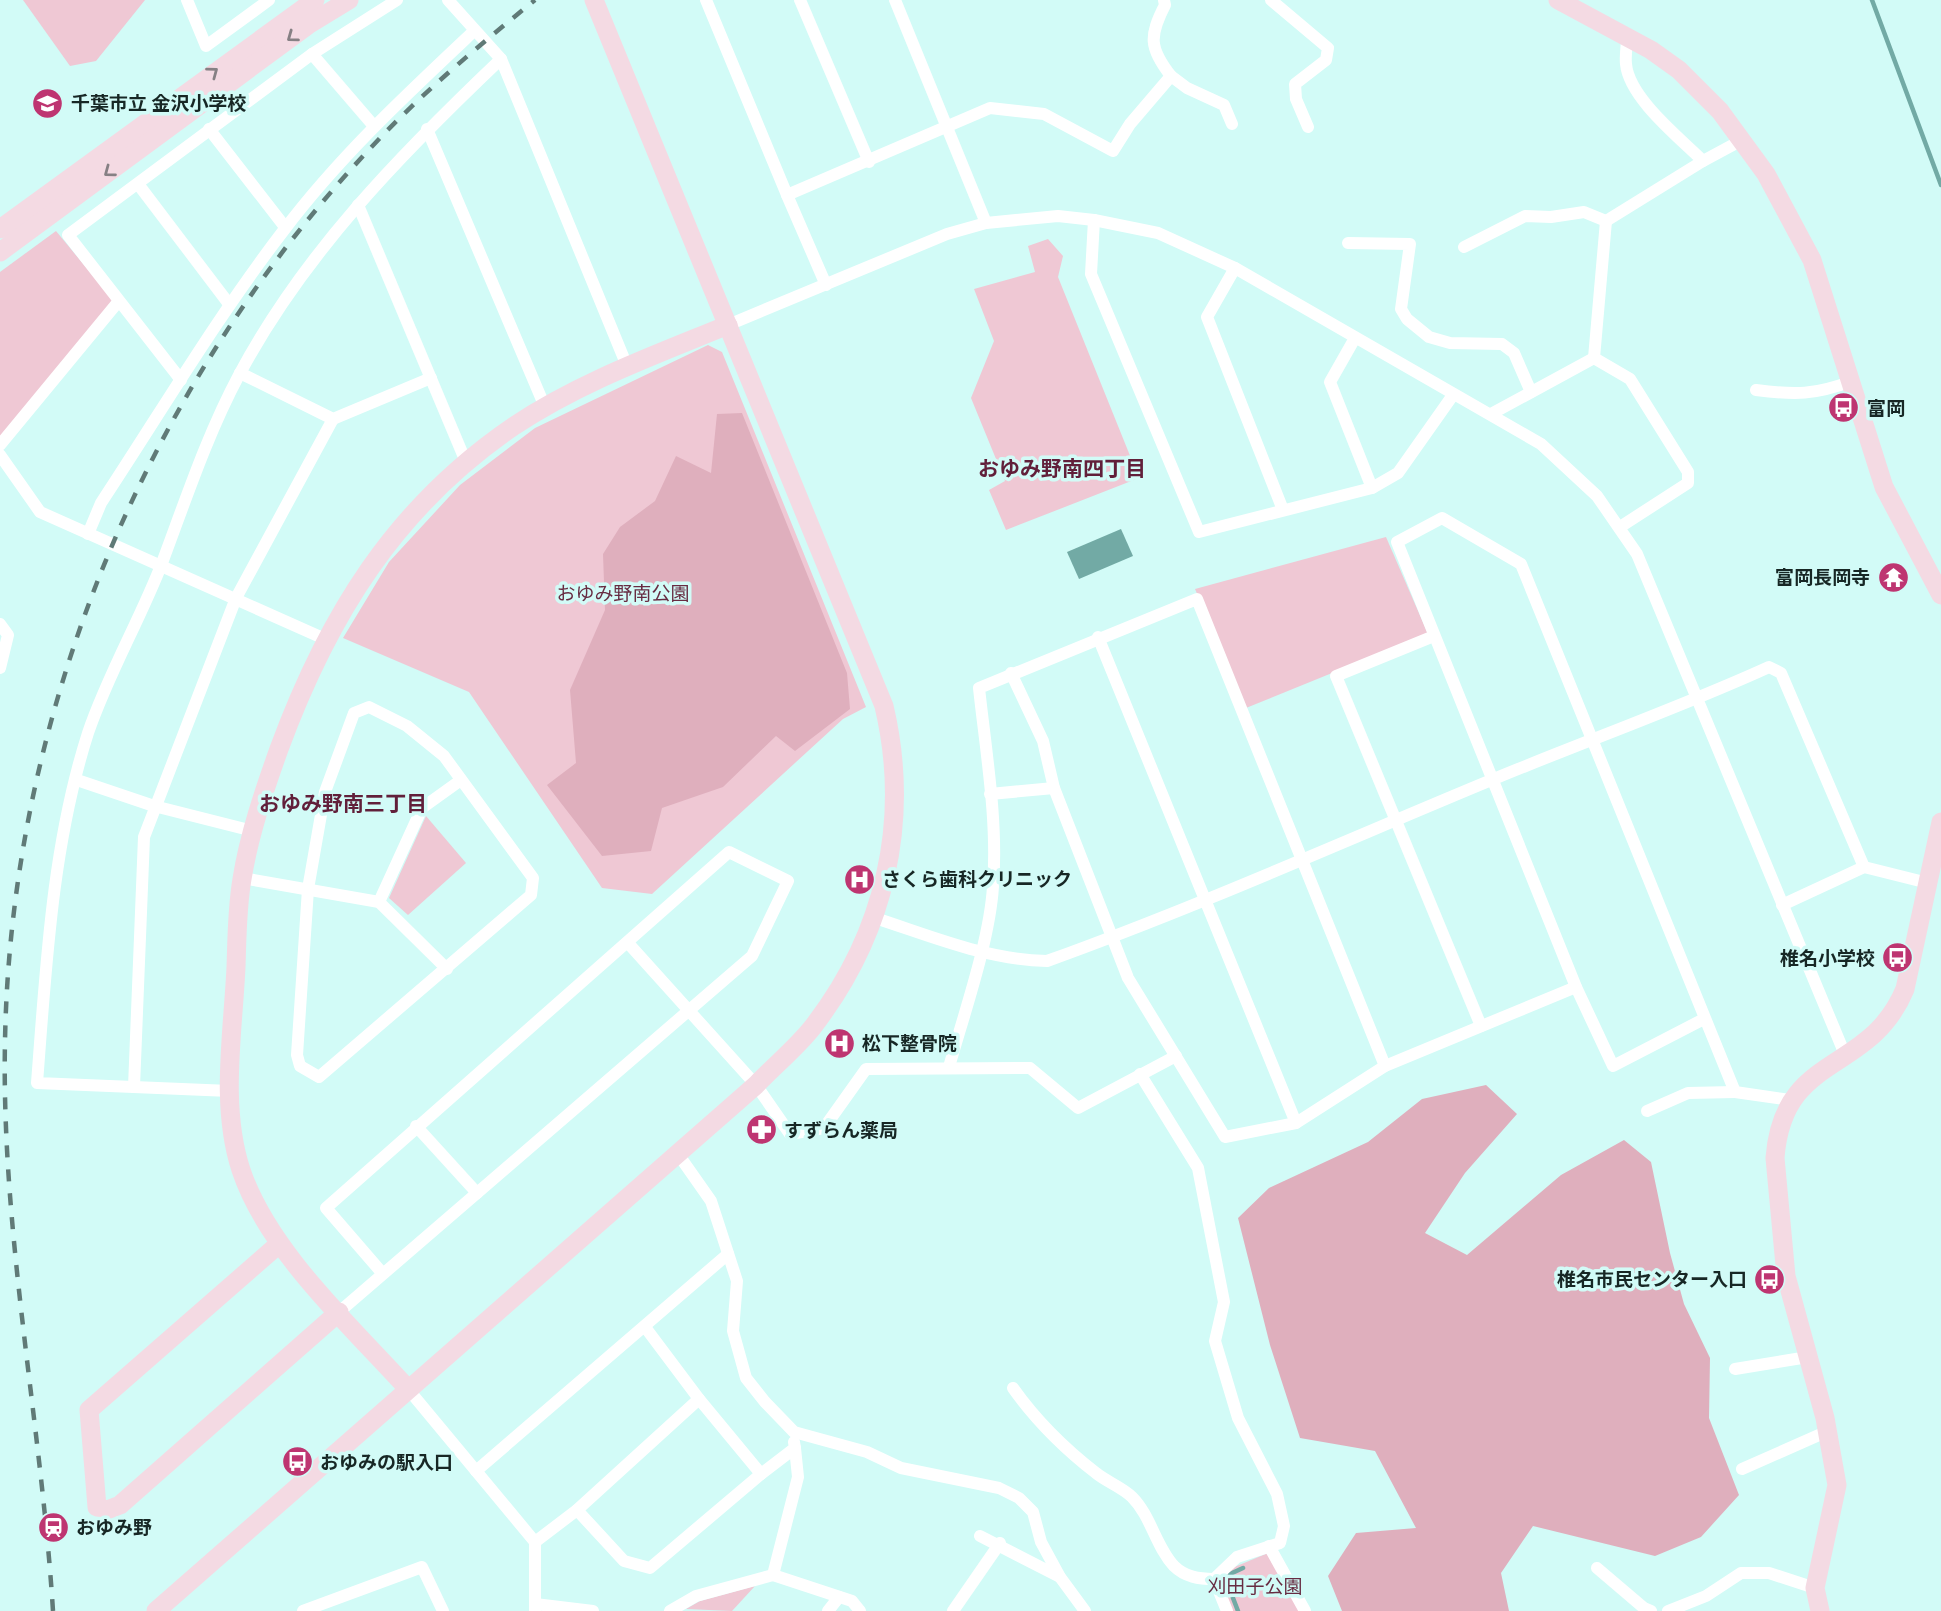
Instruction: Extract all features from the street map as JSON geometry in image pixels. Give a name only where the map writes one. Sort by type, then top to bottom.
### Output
[{"type":"street","points":[[187,0],[206,46],[270,0]]},
{"type":"street","points":[[0,229],[314,0]]},
{"type":"street","points":[[0,253],[308,25],[349,0]]},
{"type":"street","points":[[181,380],[68,235],[312,54],[397,0]]},
{"type":"street","points":[[448,0],[501,59],[627,366]]},
{"type":"street","points":[[156,1611],[756,1085],[812,1029],[846,977],[875,918],[890,859],[897,792],[892,741],[884,706],[594,0]]},
{"type":"street","points":[[706,0],[826,285]]},
{"type":"street","points":[[800,0],[869,162]]},
{"type":"street","points":[[895,0],[986,223]]},
{"type":"street","points":[[1164,0],[1165,5],[1154,27],[1153,42],[1159,61],[1171,76],[1186,88],[1224,105],[1233,124]]},
{"type":"street","points":[[1271,0],[1328,47],[1326,60],[1295,84],[1296,99],[1308,127]]},
{"type":"street","points":[[1558,0],[1651,50],[1698,86],[1766,174],[1812,260],[1884,486],[1941,595]]},
{"type":"street","points":[[88,534],[101,503],[229,304],[285,228],[373,125],[474,30]]},
{"type":"street","points":[[1627,37],[1625,66],[1636,87],[1650,109],[1703,160]]},
{"type":"street","points":[[312,54],[373,125]]},
{"type":"street","points":[[230,1091],[37,1083],[56,885],[88,734],[125,641],[161,566],[211,431],[240,373],[288,295],[358,205],[427,129],[501,59]]},
{"type":"street","points":[[788,195],[990,108],[1044,114],[1113,151],[1130,124],[1171,76]]},
{"type":"street","points":[[427,129],[545,407]]},
{"type":"street","points":[[209,130],[285,228]]},
{"type":"street","points":[[1606,221],[1703,160],[1742,140]]},
{"type":"street","points":[[138,184],[229,304]]},
{"type":"street","points":[[358,205],[466,462]]},
{"type":"street","points":[[1464,247],[1525,216],[1551,217],[1584,212],[1606,221]]},
{"type":"street","points":[[587,1610],[535,1607],[535,1542],[408,1389],[279,1244],[264,1222],[241,1170],[235,1145],[230,1091],[242,878],[253,831],[292,712],[324,639],[389,542],[466,462],[545,407],[627,366],[947,234],[986,223],[1058,216],[1094,220],[1158,233],[1235,268],[1541,444],[1597,496],[1620,527],[1655,591],[1846,1057]]},
{"type":"street","points":[[1094,220],[1091,274],[1199,532],[1372,488],[1398,474],[1453,395]]},
{"type":"street","points":[[1594,358],[1606,221]]},
{"type":"street","points":[[1348,243],[1410,244],[1401,309],[1407,319],[1429,337],[1450,343],[1503,344],[1514,353],[1531,392]]},
{"type":"street","points":[[1235,268],[1207,317],[1283,510]]},
{"type":"street","points":[[0,445],[118,302]]},
{"type":"street","points":[[1355,338],[1330,382],[1372,488]]},
{"type":"street","points":[[1491,414],[1594,358]]},
{"type":"street","points":[[1594,358],[1630,379],[1688,472],[1688,484],[1620,527]]},
{"type":"street","points":[[240,373],[333,419]]},
{"type":"street","points":[[134,1087],[144,837],[236,598],[333,419],[431,377]]},
{"type":"street","points":[[1756,390],[1800,395],[1825,391],[1852,381]]},
{"type":"street","points":[[0,455],[40,512],[324,639]]},
{"type":"street","points":[[1704,1019],[1613,1066],[1576,987],[1397,542],[1443,518],[1521,564],[1735,1092]]},
{"type":"street","points":[[949,1067],[980,952],[993,887],[990,794],[979,688],[1098,637],[1197,599],[1385,1066]]},
{"type":"street","points":[[0,624],[8,635],[0,668]]},
{"type":"street","points":[[1434,636],[1336,676],[1481,1026]]},
{"type":"street","points":[[1098,637],[1296,1123]]},
{"type":"street","points":[[875,918],[980,952],[1016,960],[1047,961],[1302,861],[1492,780],[1699,699],[1769,667],[1781,673],[1864,867]]},
{"type":"street","points":[[1011,673],[1043,741],[1054,788],[1128,978],[1225,1137],[1296,1123],[1385,1066],[1576,987]]},
{"type":"street","points":[[369,707],[407,726],[444,756],[461,780],[533,878],[531,895],[319,1077],[300,1066],[297,1055],[308,888],[325,792],[354,713],[369,707]]},
{"type":"street","points":[[77,780],[154,806],[253,831]]},
{"type":"street","points":[[379,902],[422,808],[461,780]]},
{"type":"street","points":[[990,794],[1054,788]]},
{"type":"street","points":[[1820,1611],[1815,1588],[1836,1498],[1828,1431],[1786,1276],[1775,1158],[1781,1117],[1790,1100],[1805,1083],[1846,1057],[1884,1026],[1897,1008],[1905,989],[1933,873],[1941,822]]},
{"type":"street","points":[[279,1244],[89,1410],[97,1507],[107,1510],[120,1505],[339,1312],[752,957],[788,881],[729,852],[326,1208],[383,1274]]},
{"type":"street","points":[[1782,905],[1864,867],[1933,873]]},
{"type":"street","points":[[242,878],[379,902],[447,969]]},
{"type":"street","points":[[628,943],[756,1085],[790,1134],[824,1128],[866,1069],[1030,1068],[1078,1108],[1176,1056]]},
{"type":"street","points":[[1013,1388],[1032,1415],[1096,1473],[1129,1494],[1139,1505],[1173,1565],[1201,1579],[1214,1579],[1237,1557],[1280,1543],[1284,1526],[1277,1494],[1238,1418],[1215,1341],[1224,1303],[1198,1168],[1140,1074]]},
{"type":"street","points":[[1647,1111],[1688,1093],[1735,1092],[1790,1100]]},
{"type":"street","points":[[416,1126],[477,1193]]},
{"type":"street","points":[[678,1154],[711,1200],[737,1282],[733,1331],[746,1378],[794,1432],[867,1452],[901,1468],[999,1488],[1019,1498],[1033,1513],[1041,1542],[1060,1577],[1085,1611]]},
{"type":"street","points":[[476,1471],[728,1254]]},
{"type":"street","points":[[645,1327],[699,1399],[761,1474]]},
{"type":"street","points":[[1735,1369],[1808,1357]]},
{"type":"street","points":[[535,1542],[577,1510],[699,1399]]},
{"type":"street","points":[[1742,1469],[1828,1431]]},
{"type":"street","points":[[773,1575],[798,1477],[794,1432]]},
{"type":"street","points":[[577,1510],[624,1561],[650,1568],[795,1448]]},
{"type":"street","points":[[981,1536],[1000,1543],[1060,1577]]},
{"type":"street","points":[[953,1611],[1000,1543]]},
{"type":"street","points":[[1269,1546],[1305,1611]]},
{"type":"street","points":[[303,1611],[422,1567],[443,1611]]},
{"type":"street","points":[[1597,1568],[1651,1611]]},
{"type":"street","points":[[1674,1610],[1706,1596],[1741,1573],[1769,1573],[1815,1588]]},
{"type":"street","points":[[670,1611],[696,1596],[773,1575],[852,1601],[860,1611]]},
{"type":"street","points":[[1214,1579],[1227,1611]]},
{"type":"street","points":[[1706,1596],[1709,1611]]},
{"type":"street","points":[[828,1611],[839,1597]]},
{"type":"green space","points":[[23,0],[145,0],[96,61],[70,66]]},
{"type":"green space","points":[[56,231],[113,300],[0,437],[0,272]]},
{"type":"green space","points":[[1048,239],[1063,256],[1058,277],[1139,478],[1006,530],[989,490],[1005,481],[971,398],[994,341],[974,289],[1035,272],[1028,246]]},
{"type":"green space","name":"おゆみ野南公園","points":[[708,345],[722,352],[866,707],[843,719],[652,894],[602,888],[469,692],[343,638],[389,562],[460,485],[535,428]]},
{"type":"green space","points":[[742,413],[847,673],[850,709],[795,751],[776,736],[723,787],[662,808],[651,851],[602,856],[547,785],[576,763],[570,690],[605,610],[603,554],[620,527],[655,501],[676,456],[711,473],[717,414]]},
{"type":"green space","points":[[1386,537],[1428,634],[1246,708],[1195,589]]},
{"type":"green space","points":[[426,816],[466,863],[408,915],[389,898]]},
{"type":"green space","points":[[1486,1085],[1517,1114],[1465,1173],[1425,1233],[1467,1255],[1561,1175],[1624,1140],[1651,1162],[1684,1304],[1710,1358],[1709,1418],[1739,1495],[1701,1537],[1655,1556],[1533,1526],[1501,1573],[1509,1611],[1342,1611],[1328,1576],[1356,1533],[1416,1528],[1375,1451],[1300,1438],[1270,1345],[1238,1218],[1269,1188],[1368,1142],[1422,1099]]},
{"type":"green space","name":"刈田子公園","points":[[1268,1553],[1300,1611],[1231,1611],[1221,1579],[1232,1568]]},
{"type":"green space","points":[[755,1586],[732,1611],[686,1609],[700,1601]]},
{"type":"water","points":[[1121,529],[1133,556],[1079,579],[1067,552]]},
{"type":"waterway","points":[[1872,0],[1941,185]]},
{"type":"waterway","points":[[1238,1611],[1228,1585],[1230,1574],[1243,1568]]},
{"type":"railway","points":[[53,1611],[9,1184],[5,1041],[13,916],[34,793],[66,671],[109,554],[162,440],[226,333],[299,231],[381,137],[436,83],[535,0]]},
{"type":"place","name":"千葉市立 金沢小学校","points":[[48,103]]},
{"type":"place","name":"富岡","points":[[1844,408]]},
{"type":"place","name":"富岡長岡寺","points":[[1893,577]]},
{"type":"place","name":"さくら歯科クリニック","points":[[859,879]]},
{"type":"place","name":"椎名小学校","points":[[1898,958]]},
{"type":"place","name":"松下整骨院","points":[[839,1043]]},
{"type":"place","name":"すずらん薬局","points":[[761,1130]]},
{"type":"place","name":"椎名市民センター入口","points":[[1770,1279]]},
{"type":"place","name":"おゆみの駅入口","points":[[297,1462]]},
{"type":"place","name":"おゆみ野","points":[[53,1527]]},
{"type":"district","name":"おゆみ野南四丁目","points":[[1062,469]]},
{"type":"district","name":"おゆみ野南三丁目","points":[[343,804]]}]
